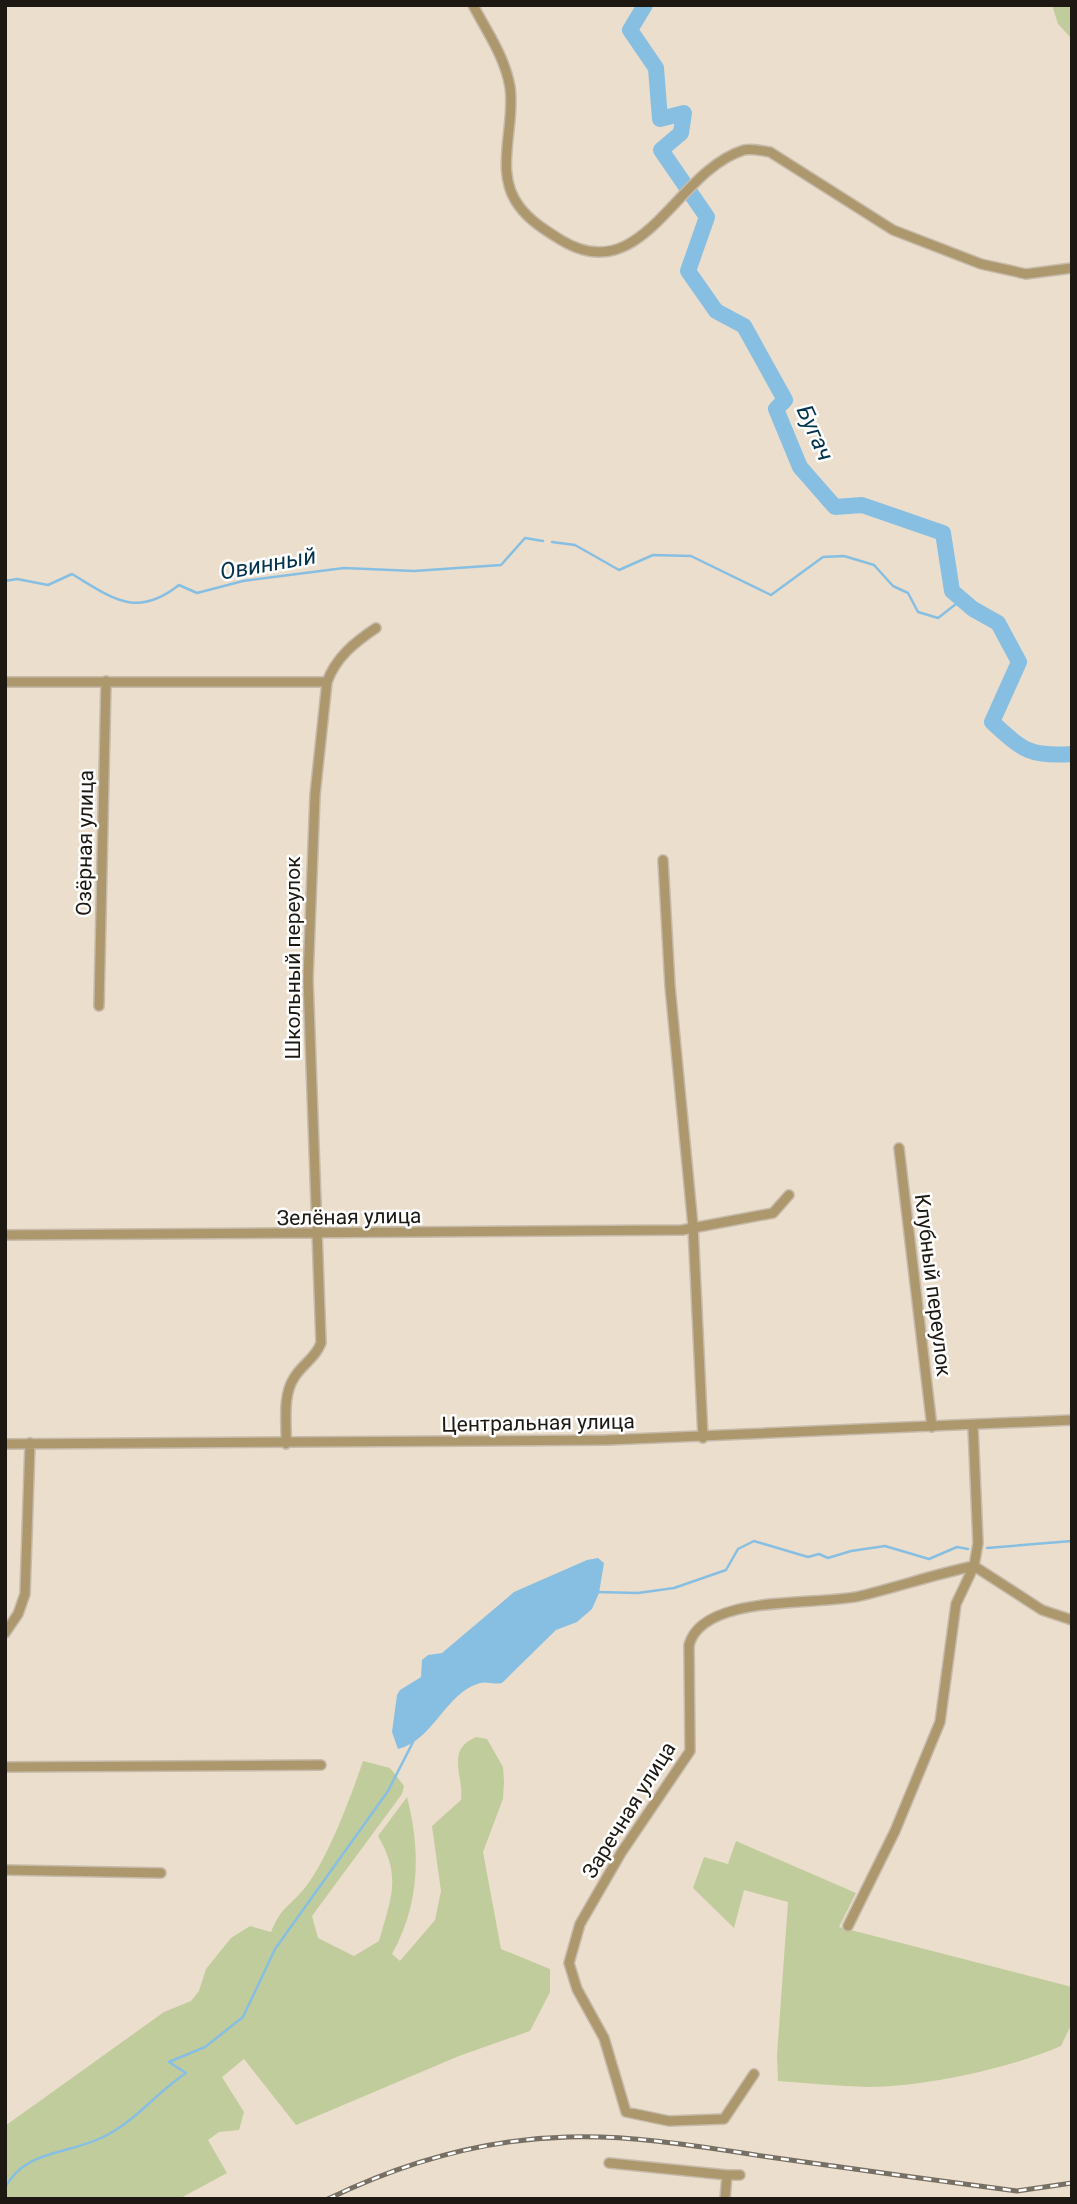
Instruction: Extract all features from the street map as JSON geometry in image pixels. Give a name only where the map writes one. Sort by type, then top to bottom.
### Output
[{"type":"street","points":[[473,5],[506,66],[510,91],[508,182],[513,198],[526,214],[547,231],[582,251],[602,253],[625,247],[675,203],[696,180],[723,160],[746,149],[770,152],[892,229],[981,264],[1026,274],[1072,268]]},
{"type":"street","points":[[5,682],[327,682],[339,659],[354,642],[376,628]]},
{"type":"street","name":"Озёрная улица","points":[[99,1006],[106,681]]},
{"type":"street","name":"Школьный переулок","points":[[286,1444],[287,1393],[294,1377],[315,1357],[321,1343],[310,1086],[308,903],[315,795],[327,682]]},
{"type":"street","points":[[663,860],[670,986],[693,1226],[703,1438]]},
{"type":"street","name":"Клубный переулок","points":[[899,1148],[932,1427]]},
{"type":"street","name":"Зелёная улица","points":[[5,1235],[315,1235],[682,1230],[772,1213],[789,1195]]},
{"type":"street","name":"Центральная улица","points":[[5,1444],[286,1444],[703,1438],[1072,1420]]},
{"type":"street","points":[[848,1926],[895,1831],[940,1722],[956,1604],[974,1566],[978,1543],[973,1426]]},
{"type":"street","points":[[5,1633],[18,1614],[25,1594],[30,1443]]},
{"type":"street","points":[[974,1566],[1042,1610],[1072,1620]]},
{"type":"street","name":"Заречная улица","points":[[754,2074],[724,2119],[670,2121],[626,2112],[604,2038],[576,1989],[569,1963],[580,1924],[621,1853],[690,1751],[691,1637],[704,1622],[768,1602],[859,1596],[974,1566]]},
{"type":"street","points":[[5,1767],[321,1765]]},
{"type":"street","points":[[5,1870],[161,1873]]},
{"type":"street","points":[[609,2163],[740,2175]]},
{"type":"street","points":[[725,2199],[727,2175]]},
{"type":"green space","points":[[1052,5],[1072,5],[1072,39],[1058,24]]},
{"type":"green space","points":[[476,1737],[487,1739],[503,1767],[503,1799],[483,1852],[501,1949],[550,1969],[550,1992],[530,2031],[459,2056],[296,2125],[244,2059],[222,2077],[244,2112],[239,2130],[219,2132],[208,2140],[227,2173],[179,2199],[5,2199],[5,2126],[164,2012],[191,2001],[199,1991],[206,1969],[231,1938],[250,1926],[271,1932],[282,1912],[303,1890],[321,1864],[363,1761],[390,1768],[404,1786],[402,1794],[312,1916],[318,1938],[354,1956],[379,1941],[390,1900],[392,1876],[378,1836],[407,1797],[416,1857],[413,1897],[392,1954],[400,1961],[435,1920],[441,1891],[432,1826],[461,1800],[458,1756],[467,1742]]},
{"type":"green space","points":[[736,1841],[856,1893],[839,1927],[1072,1987],[1072,2023],[1061,2046],[993,2069],[915,2084],[869,2087],[778,2081],[777,2055],[788,1902],[744,1890],[734,1928],[693,1888],[704,1857],[728,1864]]},
{"type":"water","points":[[598,1558],[604,1563],[599,1593],[592,1609],[577,1622],[556,1630],[502,1683],[483,1683],[468,1688],[457,1696],[421,1736],[398,1749],[392,1732],[397,1695],[400,1690],[421,1677],[422,1660],[428,1655],[442,1653],[514,1592],[587,1560]]},
{"type":"waterway","name":"Бугач","points":[[645,5],[630,30],[656,68],[660,119],[684,113],[681,133],[661,150],[707,217],[688,271],[716,311],[744,326],[785,400],[776,409],[800,467],[835,507],[862,505],[943,533],[952,591],[973,609],[998,623],[1019,662],[992,722],[1028,750],[1046,754],[1072,754]]},
{"type":"waterway","name":"Овинный","points":[[5,581],[17,579],[48,585],[72,574],[112,597],[137,603],[150,601],[179,585],[197,593],[243,581],[344,568],[414,571],[501,565],[525,538],[543,541]]},
{"type":"waterway","name":"Овинный","points":[[552,542],[575,545],[619,570],[653,555],[691,556],[771,595],[823,557],[844,556],[874,565],[893,586],[908,593],[918,612],[938,618],[956,604],[973,609]]},
{"type":"waterway","points":[[596,1592],[638,1593],[674,1588],[726,1570],[738,1549],[754,1541],[808,1557],[819,1554],[828,1558],[851,1551],[885,1546],[929,1559],[957,1547],[968,1549]]},
{"type":"waterway","points":[[987,1548],[1072,1541]]},
{"type":"waterway","points":[[5,2188],[14,2175],[36,2159],[90,2143],[115,2131],[186,2073],[169,2062],[205,2047],[243,2017],[275,1949],[388,1791],[413,1742]]},
{"type":"railway","points":[[328,2199],[385,2174],[445,2155],[506,2142],[568,2137],[669,2143],[1017,2191],[1072,2183]]}]
